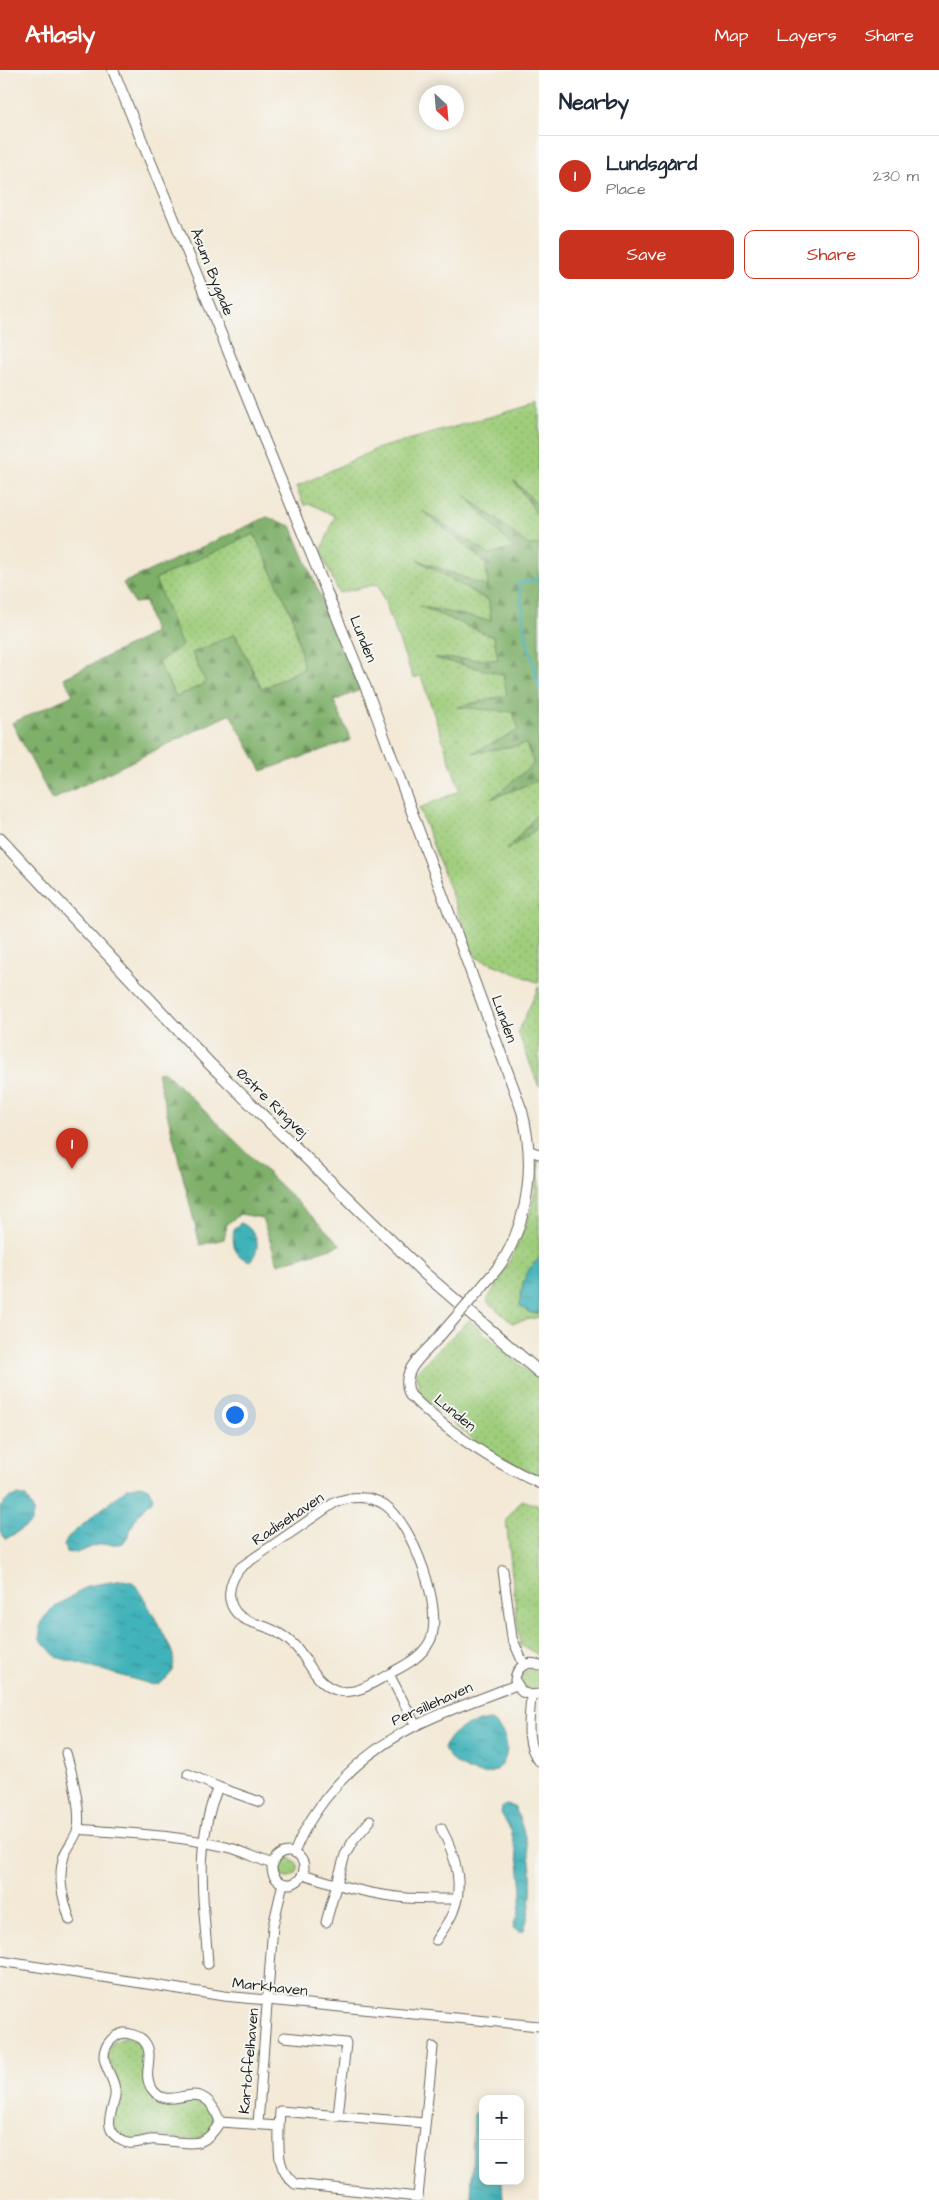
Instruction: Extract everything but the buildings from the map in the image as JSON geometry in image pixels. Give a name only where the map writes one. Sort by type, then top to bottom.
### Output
[{"type":"main road","name":"Østre Ringvej","points":[[0,840],[210,1064],[424,1273],[539,1372]]},
{"type":"street","name":"Åsum Bygade","points":[[113,70],[284,486]]},
{"type":"street","name":"Lunden","points":[[284,486],[370,698],[522,1110],[534,1153],[522,1219],[503,1261],[410,1369],[406,1378],[406,1387],[410,1394],[470,1444],[492,1459],[539,1483]]},
{"type":"street","name":"Radisehaven","points":[[365,1498],[385,1505],[402,1523],[420,1561],[430,1589],[435,1623],[430,1641],[418,1658],[389,1674],[360,1690],[348,1692],[326,1686],[313,1673],[295,1646],[280,1633],[248,1621],[235,1610],[229,1593],[231,1579],[242,1566],[334,1503],[344,1499],[365,1498]]},
{"type":"street","points":[[503,1570],[512,1638],[524,1665]]},
{"type":"street","points":[[539,1665],[533,1663],[524,1665],[516,1676],[516,1685],[522,1692],[535,1694],[529,1738],[532,1749],[539,1761]]},
{"type":"street","points":[[389,1674],[415,1724]]},
{"type":"street","name":"Persillehaven","points":[[294,1854],[298,1842],[316,1812],[338,1783],[365,1757],[395,1735],[415,1724],[516,1685]]},
{"type":"street","points":[[66,1753],[74,1782],[78,1829],[64,1856],[60,1878],[70,1920]]},
{"type":"street","points":[[188,1774],[260,1802]]},
{"type":"street","points":[[208,1964],[201,1866],[202,1842],[208,1810],[218,1787]]},
{"type":"street","points":[[326,1922],[345,1855],[353,1841],[370,1820]]},
{"type":"street","points":[[436,1940],[453,1913],[457,1899],[458,1874],[454,1854],[442,1828]]},
{"type":"street","points":[[78,1829],[173,1837],[202,1842],[236,1849],[273,1864]]},
{"type":"street","points":[[283,1853],[294,1854],[303,1862],[302,1874],[295,1882],[283,1883],[275,1877],[273,1864],[276,1858],[283,1853]]},
{"type":"street","points":[[302,1874],[336,1885],[407,1898],[457,1899]]},
{"type":"street","points":[[268,2000],[273,1926],[283,1883]]},
{"type":"street","name":"Markhaven","points":[[0,1962],[224,1996],[539,2026]]},
{"type":"street","name":"Kartoffelhaven","points":[[258,2124],[268,2000]]},
{"type":"street","name":"Kartoffelhaven","points":[[124,2033],[141,2039],[148,2048],[150,2057],[147,2072],[151,2088],[164,2098],[173,2099],[192,2094],[201,2095],[209,2101],[220,2122],[211,2136],[204,2142],[194,2144],[152,2140],[134,2144],[118,2138],[113,2133],[109,2120],[116,2087],[104,2063],[105,2048],[115,2036],[124,2033]]},
{"type":"street","points":[[284,2038],[346,2043],[338,2116]]},
{"type":"street","points":[[425,2123],[280,2111],[280,2160],[283,2172],[296,2184],[418,2197],[433,2047]]},
{"type":"street","name":"Kartoffelhaven","points":[[220,2122],[279,2126]]},
{"type":"green space","points":[[539,403],[539,506],[516,483],[539,517],[539,544],[530,546],[469,498],[514,549],[489,554],[428,515],[486,563],[488,587],[422,562],[489,601],[491,622],[423,607],[494,637],[498,660],[438,659],[503,674],[507,695],[460,707],[513,712],[520,730],[475,752],[526,744],[534,764],[493,798],[539,780],[539,812],[508,849],[539,827],[539,983],[475,957],[419,808],[460,791],[421,676],[413,678],[378,584],[339,593],[321,552],[335,516],[311,504],[304,505],[296,487],[376,449]]},
{"type":"green space","points":[[514,480],[539,506],[539,517]]},
{"type":"green space","points":[[465,495],[530,546],[539,544],[539,780],[491,799],[534,764],[526,744],[473,753],[519,730],[513,712],[458,707],[507,695],[503,674],[434,658],[498,660],[494,637],[419,606],[491,621],[489,601],[418,560],[488,587],[486,563],[423,511],[489,554],[514,549]]},
{"type":"green space","points":[[267,517],[291,526],[360,690],[334,701],[351,740],[262,771],[230,714],[52,800],[12,723],[73,695],[64,678],[154,633],[145,602],[134,603],[123,583]],"holes":[[[254,534],[292,615],[304,668],[262,689],[235,634],[192,653],[206,683],[176,697],[158,662],[182,646],[155,579]]]},
{"type":"green space","points":[[254,533],[292,615],[305,668],[262,689],[235,634],[206,683],[176,697],[157,662],[155,579]]},
{"type":"green space","points":[[539,812],[539,827],[506,851]]},
{"type":"green space","points":[[539,986],[539,1087],[518,1032]]},
{"type":"green space","points":[[163,1071],[341,1245],[278,1264],[262,1218],[240,1214],[227,1224],[224,1239],[200,1245],[157,1073]]},
{"type":"green space","points":[[537,1160],[539,1160],[539,1259],[530,1269],[524,1280],[520,1306],[531,1313],[539,1313],[539,1317],[512,1323],[487,1301],[516,1248],[532,1206],[536,1187]]},
{"type":"green space","points":[[469,1320],[539,1381],[539,1476],[492,1455],[420,1395],[416,1372]]},
{"type":"green space","points":[[522,1500],[539,1506],[539,1655],[520,1645],[506,1520]]},
{"type":"green space","points":[[531,1669],[538,1672],[541,1679],[538,1686],[531,1689],[524,1686],[521,1679],[524,1672]]},
{"type":"green space","points":[[288,1858],[295,1861],[298,1868],[295,1875],[288,1878],[281,1875],[278,1868],[281,1861]]},
{"type":"green space","points":[[127,2037],[137,2041],[144,2048],[146,2053],[143,2074],[145,2085],[161,2101],[172,2103],[192,2098],[207,2103],[214,2120],[212,2127],[204,2136],[192,2139],[154,2136],[132,2139],[124,2137],[118,2132],[113,2119],[119,2088],[106,2056],[113,2042]]},
{"type":"water","points":[[241,1223],[251,1230],[256,1240],[256,1251],[250,1261],[240,1256],[235,1249],[233,1239],[234,1228]]},
{"type":"water","points":[[539,1259],[539,1313],[531,1313],[520,1306],[521,1293],[527,1274]]},
{"type":"water","points":[[140,1485],[148,1488],[153,1497],[151,1502],[137,1517],[123,1543],[98,1545],[75,1553],[66,1552],[64,1546],[68,1537],[127,1488]]},
{"type":"water","points":[[19,1495],[26,1497],[34,1512],[30,1524],[6,1539],[0,1532],[0,1507],[10,1497]]},
{"type":"water","points":[[123,1580],[132,1582],[139,1589],[172,1654],[174,1660],[173,1669],[166,1679],[158,1684],[154,1685],[56,1657],[40,1639],[40,1627],[43,1619],[52,1609],[87,1586]]},
{"type":"water","points":[[489,1720],[499,1728],[505,1738],[507,1749],[505,1759],[500,1767],[491,1773],[480,1774],[456,1763],[448,1756],[444,1749],[451,1736],[462,1728]]},
{"type":"water","points":[[506,1805],[515,1807],[521,1822],[531,1868],[531,1899],[524,1930],[520,1932],[513,1928],[518,1917],[522,1891],[519,1862],[511,1831],[501,1813],[502,1807]]},
{"type":"water","points":[[479,2109],[479,2185],[502,2185],[503,2200],[471,2200],[474,2114]]},
{"type":"waterway","points":[[539,579],[519,583],[525,631],[539,687]]},
{"type":"place","name":"Lundsgård","points":[[72,1169]]}]
